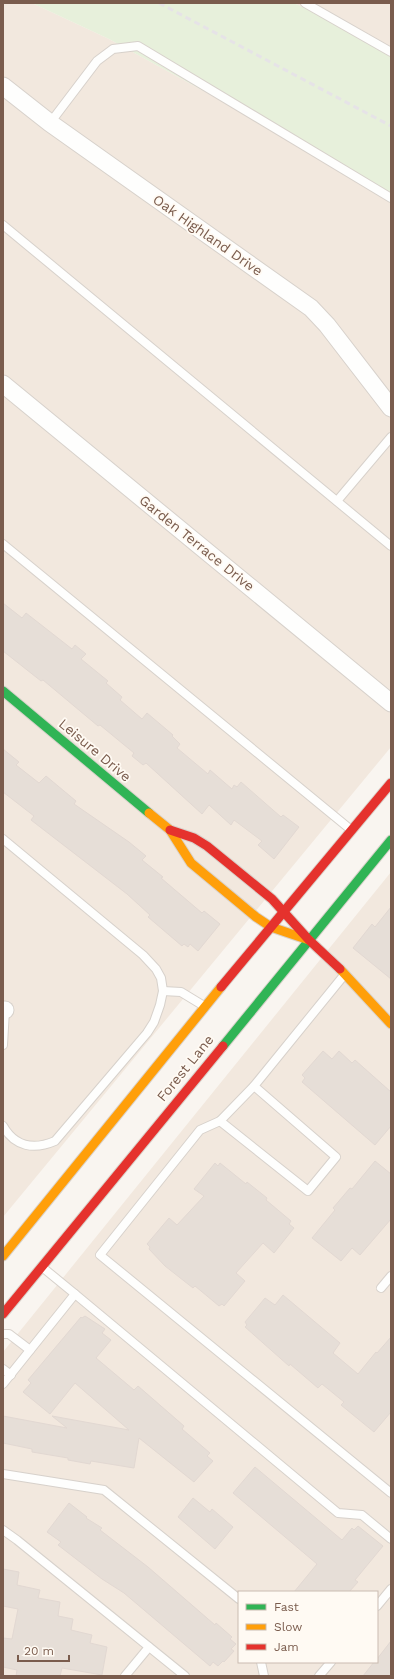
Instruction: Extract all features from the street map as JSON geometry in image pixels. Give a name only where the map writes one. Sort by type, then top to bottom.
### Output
[{"type":"main road","name":"Leisure Drive","points":[[3,691],[170,830],[183,853],[191,863],[256,917],[271,927],[310,940]]},
{"type":"main road","name":"Forest Lane","points":[[3,1256],[205,1006],[391,783]]},
{"type":"main road","name":"Leisure Drive","points":[[170,830],[194,838],[207,846],[272,899],[310,940],[345,973],[391,1024]]},
{"type":"main road","name":"Forest Lane","points":[[3,1314],[215,1053],[310,940],[391,840]]},
{"type":"street","name":"Oak Highland Drive","points":[[3,86],[50,123],[311,308],[327,325],[391,406]]},
{"type":"street","name":"Garden Terrace Drive","points":[[3,384],[391,703]]},
{"type":"lane","points":[[305,3],[391,52]]},
{"type":"lane","points":[[50,123],[97,61],[113,48],[138,46],[391,198]]},
{"type":"lane","points":[[3,225],[391,546]]},
{"type":"lane","points":[[337,501],[391,437]]},
{"type":"lane","points":[[3,544],[351,831]]},
{"type":"lane","points":[[3,839],[143,955],[156,969],[161,978],[163,991],[160,1005],[147,1033],[55,1141],[44,1145],[30,1146],[18,1142],[8,1134],[3,1126]]},
{"type":"lane","points":[[345,973],[254,1086],[220,1121],[200,1130],[100,1255],[391,1493]]},
{"type":"lane","points":[[163,991],[181,992],[205,1006]]},
{"type":"lane","points":[[3,1045],[4,1010]]},
{"type":"lane","points":[[220,1121],[308,1191],[336,1157],[254,1086]]},
{"type":"lane","points":[[42,1267],[338,1513],[362,1515],[391,1539]]},
{"type":"lane","points":[[381,1288],[391,1276]]},
{"type":"lane","points":[[3,1384],[75,1294]]},
{"type":"lane","points":[[3,1334],[9,1334],[30,1350]]},
{"type":"lane","points":[[3,1368],[10,1375]]},
{"type":"lane","points":[[3,1474],[104,1490],[238,1598]]},
{"type":"lane","points":[[3,1530],[184,1676]]},
{"type":"lane","points":[[378,1605],[391,1589]]},
{"type":"lane","points":[[125,1676],[149,1647]]},
{"type":"lane","points":[[261,1663],[264,1676]]},
{"type":"lane","points":[[319,1676],[330,1663]]},
{"type":"shaded area","points":[[3,3],[32,3],[109,39],[391,194],[391,747],[3,1217]]},
{"type":"shaded area","points":[[294,3],[391,3],[391,56],[336,23]]},
{"type":"shaded area","points":[[391,872],[391,1676],[3,1676],[3,1352]]},
{"type":"green space","points":[[32,3],[294,3],[336,23],[391,56],[391,194],[109,39]]},
{"type":"building","points":[[3,603],[22,618],[26,613],[72,649],[75,645],[86,654],[81,659],[108,681],[106,683],[122,697],[120,700],[142,719],[147,713],[173,735],[172,736],[180,744],[177,748],[208,774],[210,770],[232,789],[234,785],[237,787],[241,782],[281,817],[283,815],[299,827],[274,859],[258,845],[262,841],[234,820],[231,825],[209,805],[202,814],[146,763],[143,765],[132,756],[134,753],[100,725],[98,726],[43,680],[41,681],[3,651]]},
{"type":"building","points":[[3,749],[19,762],[16,765],[39,783],[46,776],[76,801],[74,804],[129,842],[146,856],[142,860],[163,877],[161,878],[202,913],[204,911],[220,924],[198,951],[190,944],[188,947],[184,944],[182,946],[148,917],[150,915],[127,894],[31,820],[34,816],[3,792]]},
{"type":"building","points":[[391,907],[391,979],[353,948],[372,924],[375,927]]},
{"type":"building","points":[[323,1051],[332,1059],[339,1051],[352,1063],[355,1060],[391,1092],[391,1126],[375,1145],[302,1082],[305,1078],[302,1075]]},
{"type":"building","points":[[375,1161],[391,1174],[391,1219],[360,1255],[352,1248],[341,1261],[312,1238],[335,1210],[333,1208],[350,1188],[352,1189]]},
{"type":"building","points":[[215,1163],[218,1166],[220,1163],[246,1184],[247,1182],[267,1198],[266,1200],[291,1221],[289,1224],[294,1228],[274,1253],[263,1243],[236,1273],[245,1281],[224,1306],[222,1304],[219,1306],[195,1286],[193,1288],[165,1266],[149,1249],[150,1247],[147,1244],[169,1218],[177,1225],[204,1196],[194,1189]]},
{"type":"building","points":[[283,1295],[340,1343],[333,1353],[358,1374],[376,1352],[377,1353],[391,1337],[391,1412],[374,1432],[341,1405],[344,1402],[322,1384],[318,1388],[290,1364],[289,1366],[245,1327],[247,1325],[245,1322],[265,1298],[275,1305]]},
{"type":"building","points":[[85,1316],[105,1329],[102,1333],[111,1340],[96,1358],[134,1390],[138,1386],[184,1426],[182,1429],[210,1453],[207,1456],[213,1461],[194,1482],[139,1438],[134,1468],[91,1461],[90,1464],[68,1460],[68,1458],[32,1452],[32,1449],[3,1443],[3,1416],[67,1428],[52,1416],[129,1430],[75,1383],[50,1414],[23,1392],[31,1383],[28,1380],[81,1317],[82,1318]]},
{"type":"building","points":[[255,1467],[342,1540],[352,1528],[354,1530],[358,1526],[383,1546],[355,1580],[358,1582],[350,1591],[295,1591],[317,1564],[233,1493]]},
{"type":"building","points":[[193,1498],[210,1512],[212,1509],[233,1527],[215,1549],[178,1517]]},
{"type":"building","points":[[69,1503],[87,1517],[86,1518],[102,1528],[100,1530],[148,1567],[215,1625],[216,1623],[232,1637],[230,1639],[236,1644],[231,1649],[234,1651],[224,1662],[223,1661],[218,1666],[213,1662],[210,1666],[124,1593],[102,1579],[58,1545],[61,1542],[47,1532]]},
{"type":"building","points":[[3,1569],[19,1572],[17,1585],[40,1590],[38,1598],[60,1602],[58,1616],[73,1619],[71,1630],[92,1635],[90,1643],[107,1647],[102,1675],[62,1668],[60,1676],[16,1676],[17,1670],[3,1667],[3,1638],[12,1639],[18,1609],[3,1606]]},
{"type":"building","points":[[391,1641],[391,1676],[363,1676],[373,1663],[378,1663],[378,1658]]},
{"type":"railway","points":[[159,3],[391,126]]},
{"type":"traffic: fast","points":[[3,691],[149,813]]},
{"type":"traffic: fast","points":[[223,1046],[391,840]]},
{"type":"traffic: slow","points":[[149,813],[170,830],[191,863],[256,917],[271,927],[309,940]]},
{"type":"traffic: slow","points":[[340,969],[391,1024]]},
{"type":"traffic: slow","points":[[3,1256],[221,987]]},
{"type":"traffic: jam","points":[[221,987],[391,783]]},
{"type":"traffic: jam","points":[[170,830],[194,838],[207,846],[272,899],[309,940],[340,969]]},
{"type":"traffic: jam","points":[[3,1314],[223,1046]]}]
